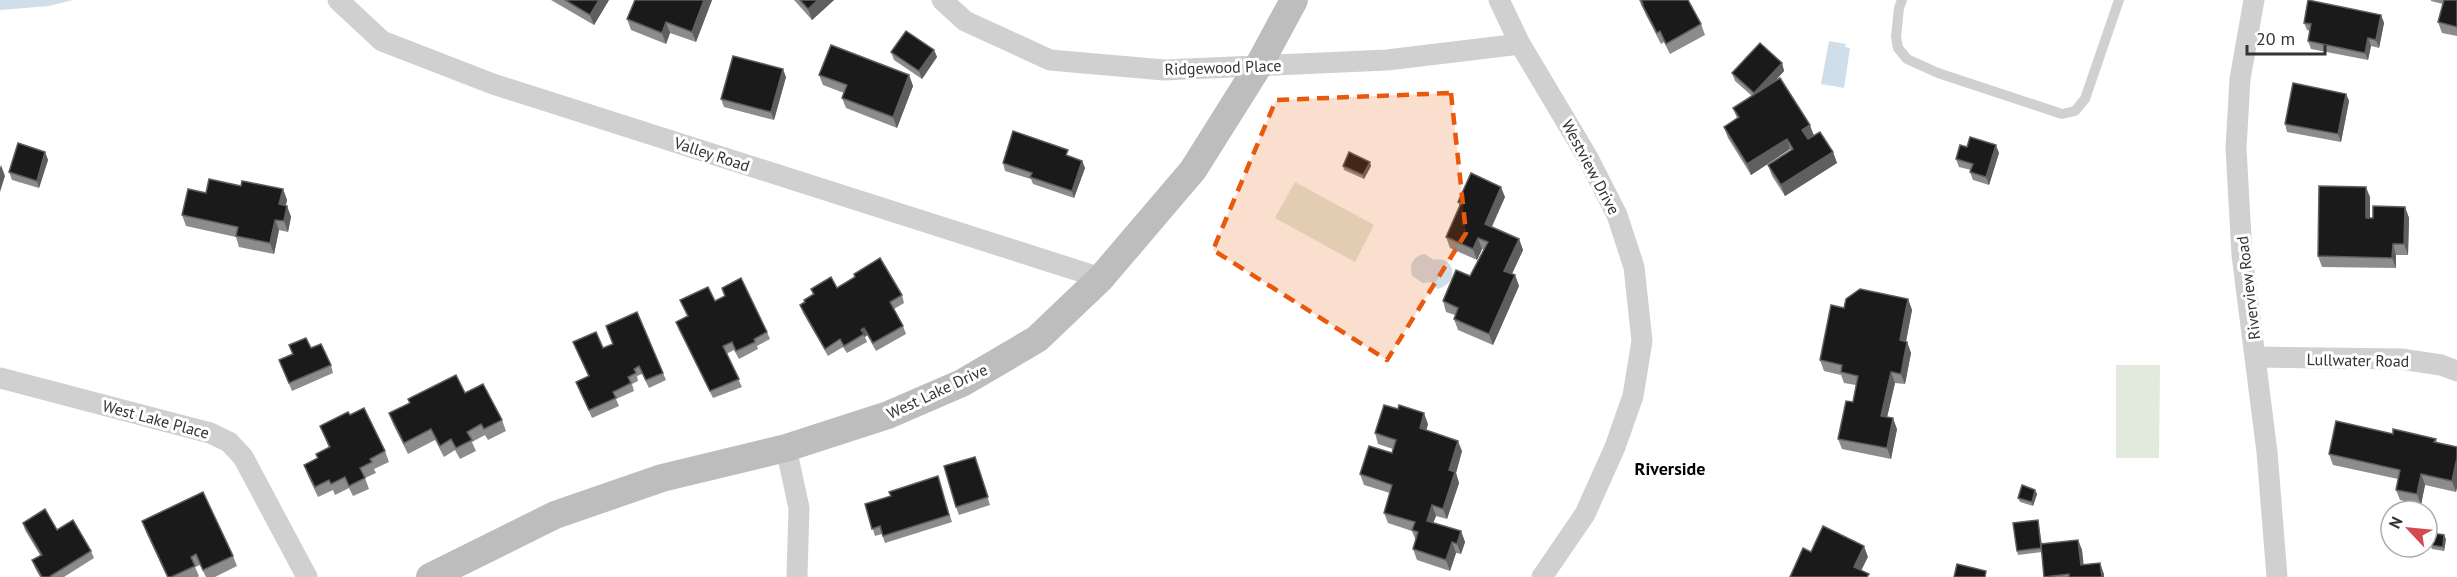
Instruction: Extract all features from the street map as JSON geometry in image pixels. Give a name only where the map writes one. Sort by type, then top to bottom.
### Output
[{"type":"main road","name":"West Lake Drive","points":[[430,577],[555,515],[662,478],[786,448],[888,416],[962,383],[1037,339],[1101,278],[1192,170],[1259,65],[1294,0]]},
{"type":"street","name":"Valley Road","points":[[338,0],[382,41],[493,84],[1101,278]]},
{"type":"street","name":"Ridgewood Place","points":[[942,0],[965,21],[1050,60],[1164,70],[1387,60],[1520,44]]},
{"type":"street","name":"Westview Drive","points":[[1498,0],[1520,44],[1588,158],[1617,215],[1634,267],[1642,341],[1633,396],[1615,447],[1585,514],[1542,577]]},
{"type":"street","name":"Riverview Road","points":[[2254,0],[2240,79],[2236,148],[2242,255],[2257,357],[2277,577]]},
{"type":"street","name":"Lullwater Road","points":[[2257,357],[2401,359],[2441,365],[2457,371]]},
{"type":"street","name":"West Lake Place","points":[[0,378],[199,430],[229,442],[243,457],[307,577]]},
{"type":"street","points":[[786,448],[799,508],[797,577]]},
{"type":"lane","points":[[1902,0],[1896,38],[1898,48],[1907,59],[1938,73],[2062,114],[2075,111],[2085,99],[2119,0]]},
{"type":"highlighted area","points":[[1451,93],[1466,233],[1387,360],[1213,250],[1276,100]]},
{"type":"shaded area","points":[[0,0],[73,0],[49,6],[0,10]]},
{"type":"shaded area","points":[[1829,41],[1846,44],[1845,47],[1850,48],[1844,88],[1821,84]]},
{"type":"shaded area","points":[[1295,182],[1374,225],[1355,262],[1275,218]]},
{"type":"shaded area","points":[[1425,254],[1434,260],[1447,262],[1451,266],[1452,277],[1444,286],[1437,289],[1431,282],[1423,283],[1412,276],[1413,261]]},
{"type":"shaded area","points":[[2116,365],[2160,365],[2159,458],[2116,458]]},
{"type":"building","points":[[565,0],[599,0],[590,15]]},
{"type":"building","points":[[635,0],[704,0],[692,32],[666,22],[662,33],[627,19]]},
{"type":"building","points":[[800,0],[818,0],[808,9]]},
{"type":"building","points":[[1641,0],[1688,0],[1701,24],[1666,44],[1660,31],[1657,33]]},
{"type":"building","points":[[2308,0],[2381,15],[2376,40],[2368,38],[2365,53],[2308,41],[2311,24],[2304,23]]},
{"type":"building","points":[[2444,0],[2457,0],[2457,27],[2438,22]]},
{"type":"building","points":[[906,31],[934,50],[919,71],[891,52]]},
{"type":"building","points":[[1760,43],[1782,63],[1754,93],[1732,73]]},
{"type":"building","points":[[831,45],[909,75],[893,117],[842,98],[847,85],[819,75]]},
{"type":"building","points":[[733,56],[783,69],[771,112],[721,99]]},
{"type":"building","points":[[1780,78],[1810,125],[1802,130],[1808,139],[1820,132],[1833,152],[1781,185],[1768,165],[1793,149],[1787,139],[1747,164],[1724,127],[1739,117],[1733,108]]},
{"type":"building","points":[[2293,83],[2346,94],[2338,134],[2285,124]]},
{"type":"building","points":[[1013,131],[1068,150],[1066,155],[1082,161],[1072,191],[1030,177],[1032,173],[1003,163]]},
{"type":"building","points":[[1970,137],[1996,145],[1986,177],[1970,172],[1973,164],[1956,159],[1960,145],[1967,147]]},
{"type":"building","points":[[18,143],[45,152],[37,181],[9,172]]},
{"type":"building","points":[[1349,152],[1370,162],[1363,175],[1343,166]]},
{"type":"building","points":[[1471,173],[1501,187],[1485,224],[1519,239],[1504,271],[1515,275],[1489,334],[1454,319],[1458,308],[1443,301],[1456,270],[1470,276],[1488,242],[1478,238],[1473,249],[1446,237]]},
{"type":"building","points":[[209,179],[241,186],[242,181],[283,189],[279,204],[287,206],[284,221],[275,220],[270,243],[236,236],[238,227],[182,215],[188,189],[206,193]]},
{"type":"building","points":[[2319,186],[2366,187],[2366,218],[2373,218],[2373,206],[2405,207],[2404,244],[2393,244],[2392,258],[2318,256]]},
{"type":"building","points":[[880,258],[902,295],[890,302],[903,326],[873,343],[864,328],[861,330],[864,334],[844,346],[840,339],[825,349],[800,305],[814,294],[811,289],[831,277],[837,288]]},
{"type":"building","points":[[741,278],[767,332],[754,339],[755,342],[736,351],[732,342],[723,346],[739,379],[710,391],[676,322],[688,316],[680,300],[708,287],[715,301],[725,296],[722,288]]},
{"type":"building","points":[[1860,289],[1908,299],[1900,340],[1907,342],[1901,374],[1891,372],[1881,416],[1893,418],[1887,448],[1838,439],[1846,401],[1853,402],[1858,376],[1841,372],[1842,365],[1820,360],[1831,305],[1844,308],[1846,299]]},
{"type":"building","points":[[637,312],[663,373],[646,380],[639,366],[634,369],[636,373],[628,377],[631,383],[613,392],[616,398],[589,410],[576,382],[589,376],[573,342],[596,332],[603,348],[613,344],[606,326]]},
{"type":"building","points":[[306,338],[311,348],[321,344],[331,365],[289,383],[279,360],[293,354],[289,345]]},
{"type":"building","points":[[456,375],[465,393],[483,384],[502,420],[484,429],[481,424],[467,432],[472,440],[456,448],[451,439],[440,446],[431,429],[404,443],[389,413],[410,403],[408,399]]},
{"type":"building","points":[[1384,405],[1398,409],[1399,405],[1424,413],[1420,428],[1458,441],[1449,470],[1455,472],[1443,509],[1432,505],[1427,521],[1461,531],[1457,544],[1452,542],[1446,560],[1413,549],[1418,532],[1412,530],[1415,522],[1384,513],[1392,485],[1360,474],[1369,446],[1392,453],[1396,440],[1375,433]]},
{"type":"building","points":[[364,408],[385,451],[370,459],[372,462],[360,468],[365,478],[349,486],[345,477],[331,484],[329,480],[315,487],[304,465],[318,458],[316,454],[330,447],[320,426],[348,412],[350,415]]},
{"type":"building","points":[[2336,421],[2393,434],[2393,429],[2436,439],[2434,442],[2457,447],[2452,481],[2421,474],[2417,494],[2396,490],[2400,470],[2329,454]]},
{"type":"building","points":[[975,457],[988,497],[956,507],[944,466]]},
{"type":"building","points":[[938,476],[949,515],[883,536],[880,526],[872,529],[865,504],[891,496],[889,492]]},
{"type":"building","points":[[2022,485],[2035,490],[2032,502],[2018,498]]},
{"type":"building","points":[[203,492],[233,556],[203,570],[196,554],[191,557],[195,566],[168,577],[142,521]]},
{"type":"building","points":[[45,509],[57,530],[73,520],[91,551],[49,577],[42,577],[32,560],[42,555],[23,523]]},
{"type":"building","points":[[2038,520],[2041,548],[2017,551],[2013,523]]},
{"type":"building","points":[[1823,526],[1864,546],[1854,567],[1869,574],[1867,577],[1790,577],[1803,548],[1811,552]]},
{"type":"building","points":[[2439,534],[2444,535],[2443,547],[2439,546]]},
{"type":"building","points":[[2078,540],[2081,565],[2100,563],[2102,577],[2069,577],[2069,574],[2044,577],[2041,544]]},
{"type":"building","points":[[1957,564],[1986,571],[1985,577],[1954,577]]},
{"type":"district","name":"Riverside","points":[[1670,468]]}]
